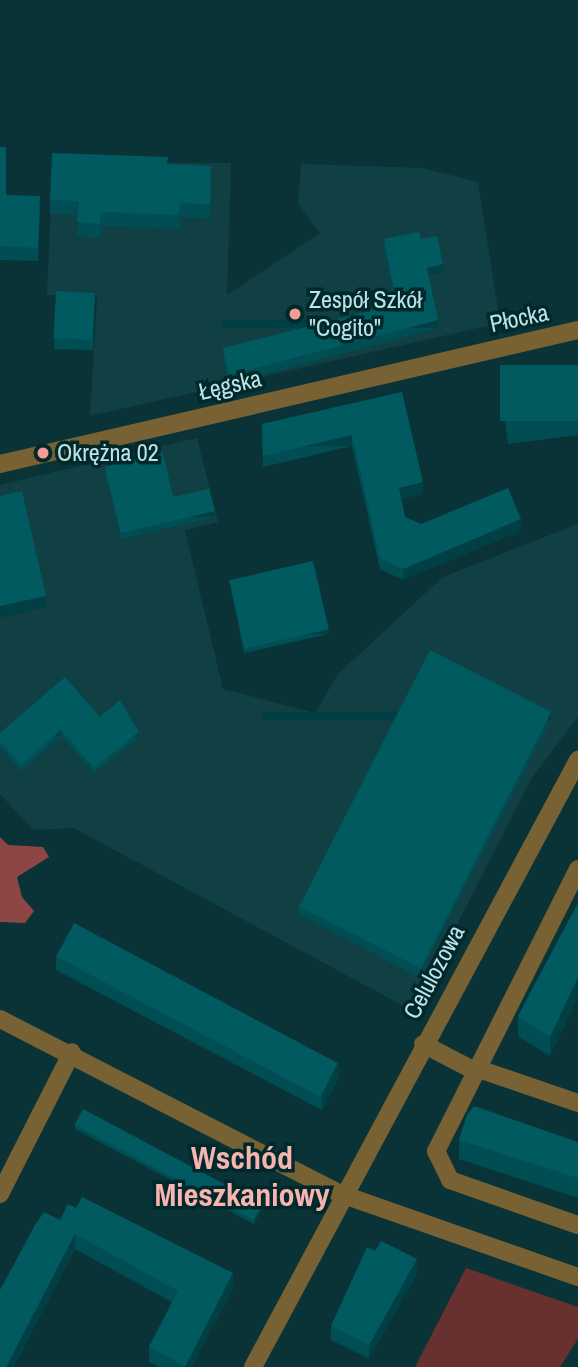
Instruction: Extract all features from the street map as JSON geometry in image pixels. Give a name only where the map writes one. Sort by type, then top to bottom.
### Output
[{"type":"street","name":"Płocka","points":[[470,354],[578,330]]},
{"type":"street","name":"Łęgska","points":[[0,464],[470,354]]},
{"type":"street","name":"Celulozowa","points":[[253,1367],[341,1194],[575,771]]},
{"type":"street","points":[[578,869],[437,1144],[440,1170],[457,1183],[578,1225]]},
{"type":"street","points":[[0,1019],[72,1052],[341,1194],[578,1277]]},
{"type":"street","points":[[423,1044],[475,1070],[578,1103]]},
{"type":"street","points":[[0,1194],[72,1052]]},
{"type":"shaded area","points":[[53,163],[231,163],[227,295],[320,233],[298,203],[301,164],[422,168],[478,182],[500,323],[90,416],[97,297],[47,295]]},
{"type":"shaded area","points":[[197,438],[218,522],[185,530],[223,689],[315,713],[338,674],[443,577],[578,524],[578,717],[531,779],[413,1011],[74,828],[33,830],[0,794],[0,485]]},
{"type":"shaded area","points":[[0,837],[8,845],[43,847],[49,857],[17,877],[22,897],[34,911],[25,923],[0,922]]},
{"type":"shaded area","points":[[466,1268],[578,1307],[578,1339],[560,1367],[415,1367]]},
{"type":"building","points":[[0,147],[6,147],[6,195],[40,196],[38,248],[0,246]]},
{"type":"building","points":[[52,153],[168,157],[167,164],[211,166],[210,204],[180,203],[179,215],[101,212],[100,224],[77,222],[79,201],[50,200]]},
{"type":"building","points":[[419,232],[421,239],[437,236],[443,264],[427,268],[438,320],[229,375],[223,348],[397,304],[384,239]]},
{"type":"building","points":[[56,291],[95,293],[92,340],[54,338]]},
{"type":"building","points":[[500,365],[578,365],[578,421],[500,421]]},
{"type":"building","points":[[402,392],[423,482],[399,488],[405,517],[421,524],[508,488],[521,519],[403,569],[380,558],[352,435],[263,456],[262,424]]},
{"type":"building","points":[[163,453],[173,497],[209,489],[215,511],[121,533],[105,467]]},
{"type":"building","points":[[22,491],[46,596],[0,606],[0,496]]},
{"type":"building","points":[[313,561],[329,629],[245,649],[229,580]]},
{"type":"building","points":[[430,650],[551,712],[420,968],[299,907]]},
{"type":"building","points":[[65,677],[100,717],[120,700],[139,732],[94,768],[61,730],[21,765],[0,742],[0,733]]},
{"type":"building","points":[[578,903],[578,977],[550,1037],[518,1016]]},
{"type":"building","points":[[74,923],[338,1063],[320,1097],[56,957]]},
{"type":"building","points":[[474,1106],[578,1142],[578,1178],[459,1140],[467,1115]]},
{"type":"building","points":[[83,1109],[262,1204],[254,1220],[75,1125]]},
{"type":"building","points":[[82,1197],[233,1273],[185,1366],[149,1347],[178,1291],[75,1234],[6,1367],[0,1367],[0,1290],[44,1212],[60,1220],[68,1204],[76,1208]]},
{"type":"building","points":[[381,1241],[417,1259],[369,1345],[331,1326],[367,1247],[375,1251]]},
{"type":"place","name":"Zespół Szkół \"Cogito\"","points":[[295,314]]},
{"type":"place","name":"Okrężna 02","points":[[43,453]]},
{"type":"district","name":"Wschód Mieszkaniowy","points":[[242,1178]]}]
